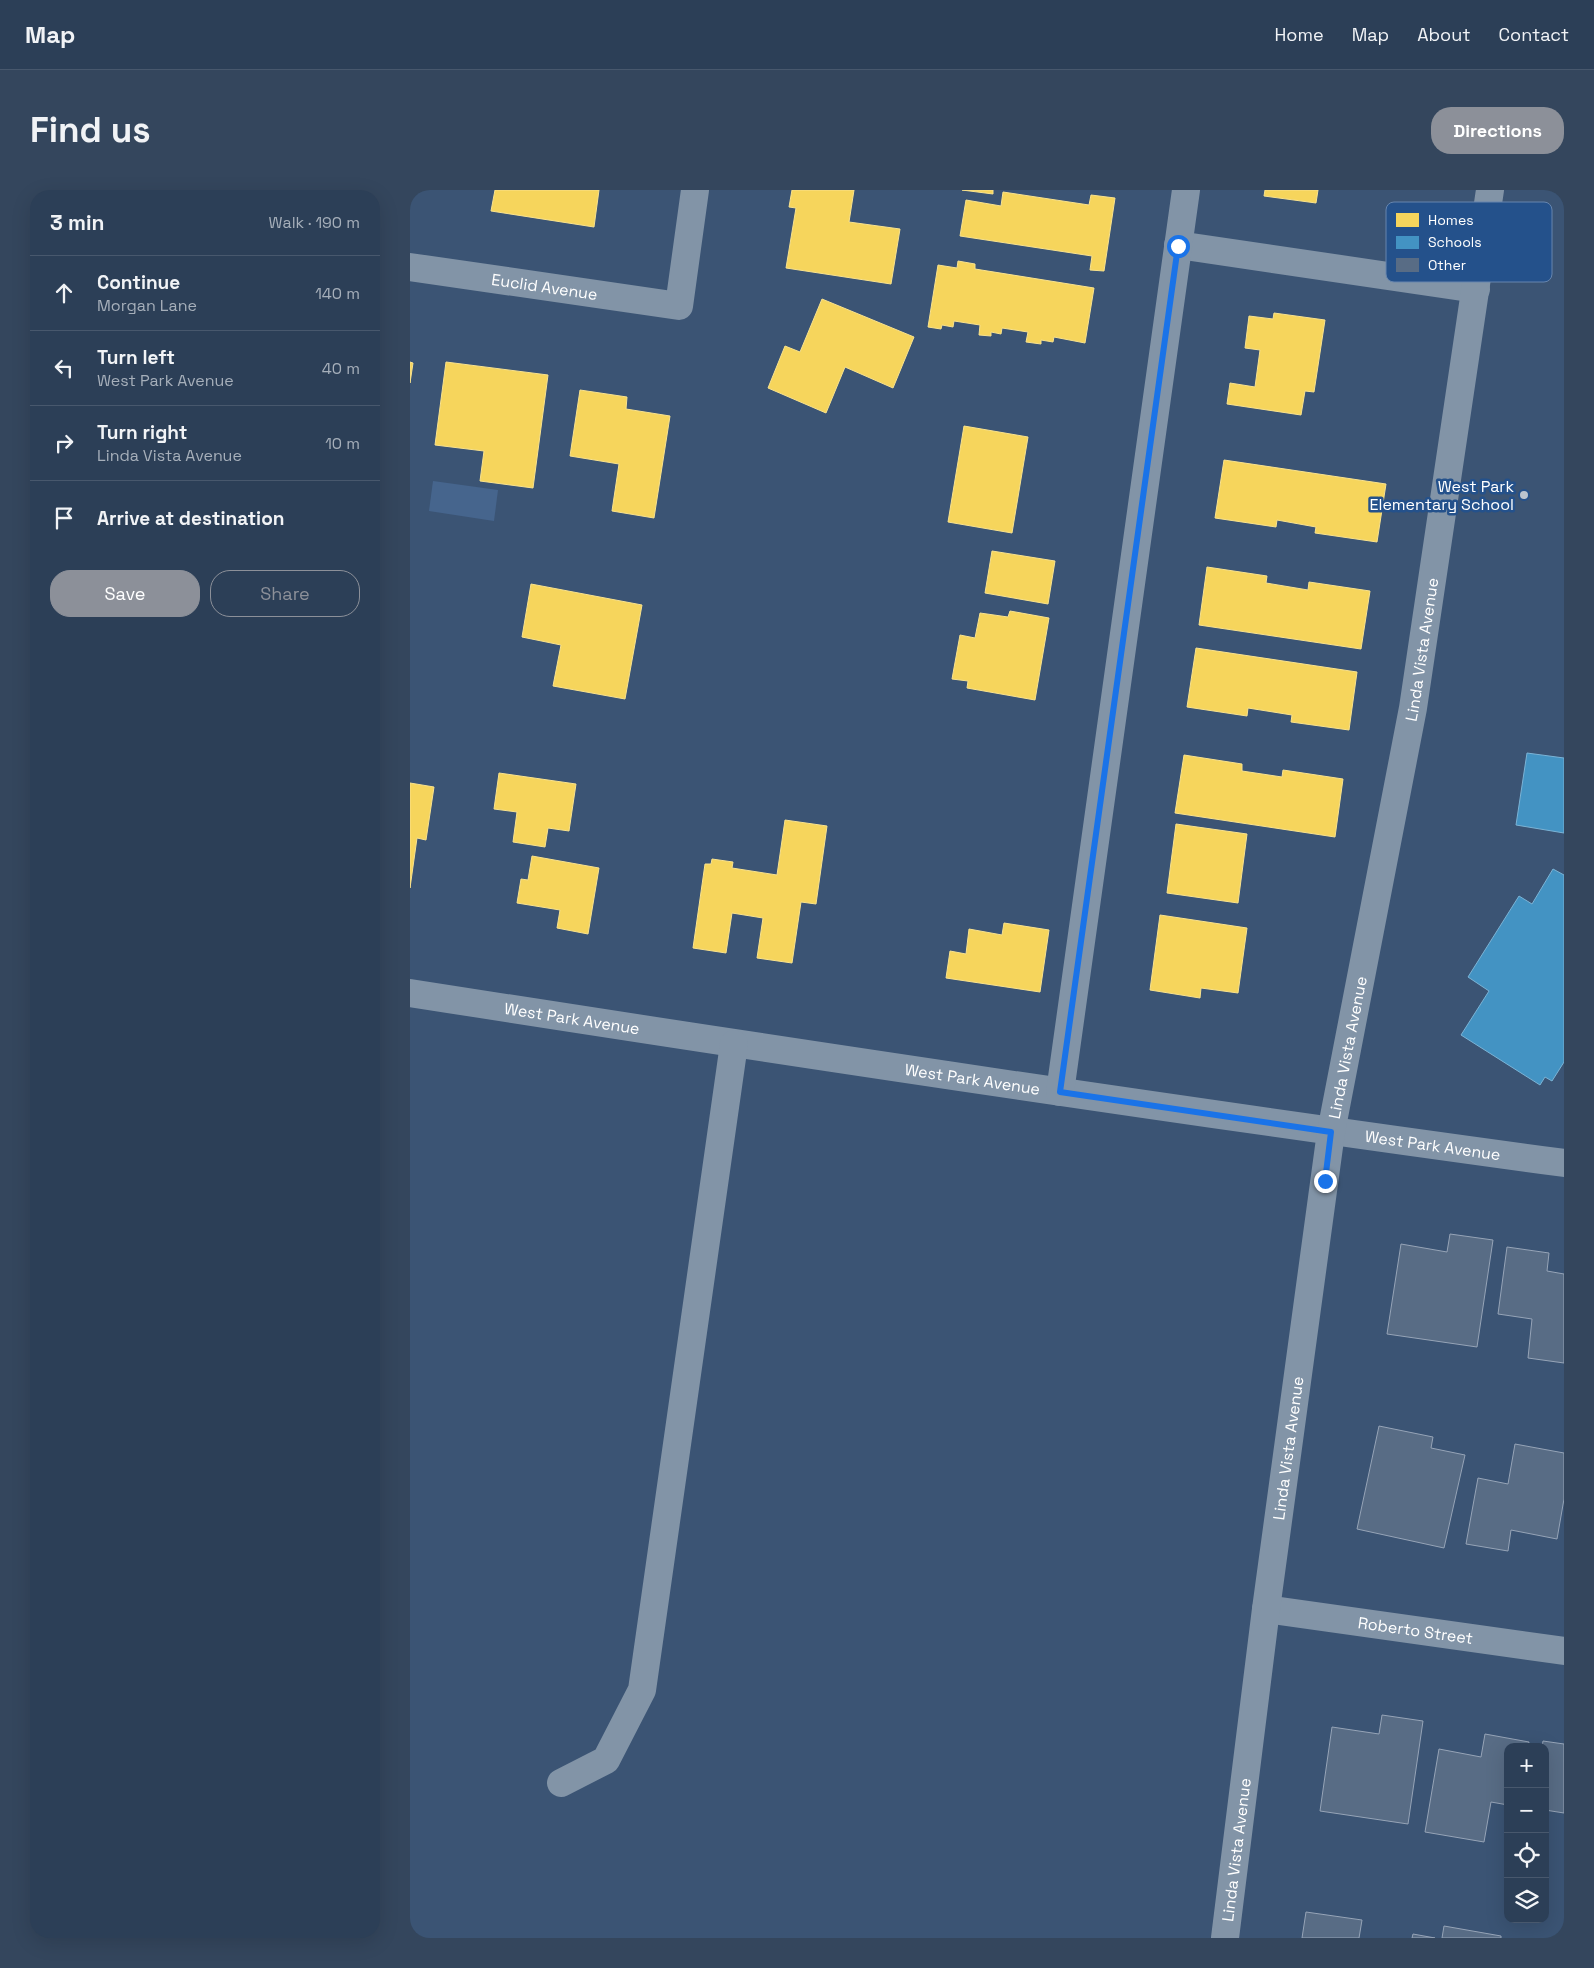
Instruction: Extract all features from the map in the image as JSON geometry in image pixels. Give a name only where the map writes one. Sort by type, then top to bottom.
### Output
[{"type":"street","name":"Euclid Avenue","points":[[410,267],[679,306],[695,190]]},
{"type":"street","points":[[1060,1092],[1186,190]]},
{"type":"street","points":[[1178,246],[1386,276]]},
{"type":"street","points":[[1427,282],[1476,289]]},
{"type":"street","name":"Linda Vista Avenue","points":[[1225,1938],[1266,1609],[1331,1132],[1413,708],[1477,282]]},
{"type":"street","name":"West Park Avenue","points":[[410,993],[734,1044],[1331,1132],[1564,1163]]},
{"type":"street","points":[[561,1783],[606,1760],[642,1690],[734,1044]]},
{"type":"street","name":"Roberto Street","points":[[1266,1609],[1564,1651]]},
{"type":"water","points":[[433,481],[498,490],[494,521],[429,511]]},
{"type":"building: Homes","points":[[495,190],[599,190],[594,227],[491,211]]},
{"type":"building: Homes","points":[[792,190],[854,190],[849,222],[900,229],[891,284],[786,268],[796,208],[789,207]]},
{"type":"building: Homes","points":[[962,190],[993,190],[993,194]]},
{"type":"building: Homes","points":[[1265,190],[1318,190],[1316,203],[1264,196]]},
{"type":"building: Homes","points":[[1003,192],[1089,205],[1091,195],[1115,198],[1104,271],[1090,270],[1092,256],[960,236],[966,200],[1001,206]]},
{"type":"building: Homes","points":[[958,261],[975,264],[975,269],[1094,288],[1085,343],[1054,337],[1053,342],[1041,340],[1041,344],[1026,342],[1028,332],[1002,328],[1001,334],[991,332],[991,336],[979,335],[980,325],[954,321],[953,327],[942,325],[941,329],[928,327],[938,265],[957,268]]},
{"type":"building: Homes","points":[[822,299],[914,337],[893,388],[845,367],[826,413],[768,388],[785,346],[800,352]]},
{"type":"building: Homes","points":[[1274,313],[1325,320],[1314,392],[1305,391],[1301,415],[1227,404],[1230,383],[1255,387],[1260,350],[1245,348],[1249,316],[1273,319]]},
{"type":"building: Homes","points":[[410,362],[413,363],[410,383]]},
{"type":"building: Homes","points":[[446,362],[548,375],[533,488],[480,481],[484,451],[435,445]]},
{"type":"building: Homes","points":[[580,390],[627,397],[626,409],[670,416],[654,518],[612,511],[619,464],[570,456]]},
{"type":"building: Homes","points":[[964,426],[1028,437],[1012,533],[948,522]]},
{"type":"building: Homes","points":[[1224,460],[1386,484],[1377,542],[1315,533],[1316,527],[1277,520],[1276,527],[1215,518]]},
{"type":"building: Homes","points":[[992,551],[1055,561],[1048,604],[985,593]]},
{"type":"building: Homes","points":[[1207,567],[1267,576],[1266,583],[1308,590],[1309,582],[1370,591],[1361,649],[1199,625]]},
{"type":"building: Homes","points":[[531,584],[642,605],[625,699],[553,686],[561,645],[522,637]]},
{"type":"building: Homes","points":[[1010,611],[1049,618],[1035,700],[967,688],[968,681],[952,679],[960,635],[975,638],[980,613],[1008,617]]},
{"type":"building: Homes","points":[[1196,648],[1357,672],[1349,730],[1291,722],[1292,715],[1248,708],[1247,716],[1187,707]]},
{"type":"building: Homes","points":[[1184,755],[1242,764],[1242,771],[1282,777],[1283,770],[1343,779],[1335,837],[1175,813]]},
{"type":"building: Homes","points":[[499,773],[576,784],[569,831],[548,828],[545,847],[513,842],[517,812],[494,809]]},
{"type":"building: Homes","points":[[410,783],[434,787],[426,840],[417,838],[410,888]]},
{"type":"building: Homes","points":[[785,820],[827,826],[816,904],[801,902],[792,963],[757,958],[763,918],[732,913],[726,953],[693,948],[705,864],[711,864],[712,859],[733,862],[732,868],[777,875]]},
{"type":"building: Homes","points":[[1176,824],[1247,834],[1238,903],[1167,893]]},
{"type":"building: Homes","points":[[532,856],[599,868],[588,934],[557,928],[560,910],[517,903],[521,879],[528,880]]},
{"type":"building: Homes","points":[[1160,915],[1247,928],[1238,993],[1201,988],[1200,998],[1150,990]]},
{"type":"building: Homes","points":[[1004,923],[1049,930],[1040,992],[946,978],[950,951],[966,954],[969,929],[1002,935]]},
{"type":"building: Schools","points":[[1527,753],[1564,758],[1564,833],[1516,825]]},
{"type":"building: Schools","points":[[1553,869],[1564,875],[1564,1062],[1552,1081],[1545,1077],[1540,1085],[1461,1035],[1489,991],[1468,977],[1519,896],[1532,904]]},
{"type":"building: Other","points":[[1450,1234],[1493,1240],[1477,1347],[1387,1334],[1401,1244],[1447,1252]]},
{"type":"building: Other","points":[[1507,1247],[1549,1253],[1547,1271],[1564,1274],[1564,1363],[1528,1358],[1532,1319],[1498,1314]]},
{"type":"building: Other","points":[[1379,1426],[1433,1437],[1431,1448],[1465,1455],[1444,1548],[1357,1529]]},
{"type":"building: Other","points":[[1515,1444],[1564,1453],[1564,1499],[1557,1539],[1511,1530],[1508,1551],[1466,1544],[1478,1478],[1508,1484]]},
{"type":"building: Other","points":[[1382,1715],[1423,1721],[1408,1824],[1320,1811],[1332,1727],[1379,1734]]},
{"type":"building: Other","points":[[1485,1734],[1529,1742],[1504,1743],[1504,1804],[1491,1802],[1484,1842],[1425,1832],[1439,1749],[1481,1757]]},
{"type":"building: Other","points":[[1543,1741],[1564,1744],[1564,1813],[1549,1811],[1549,1743],[1543,1743]]},
{"type":"building: Other","points":[[1306,1912],[1362,1920],[1359,1938],[1302,1938]]},
{"type":"building: Other","points":[[1444,1926],[1501,1936],[1501,1938],[1442,1938]]},
{"type":"building: Other","points":[[1413,1934],[1435,1938],[1412,1938]]},
{"type":"place","name":"West Park Elementary School","points":[[1524,495]]},
{"type":"route","points":[[1178,246],[1060,1092],[1331,1132],[1325,1181]]}]
